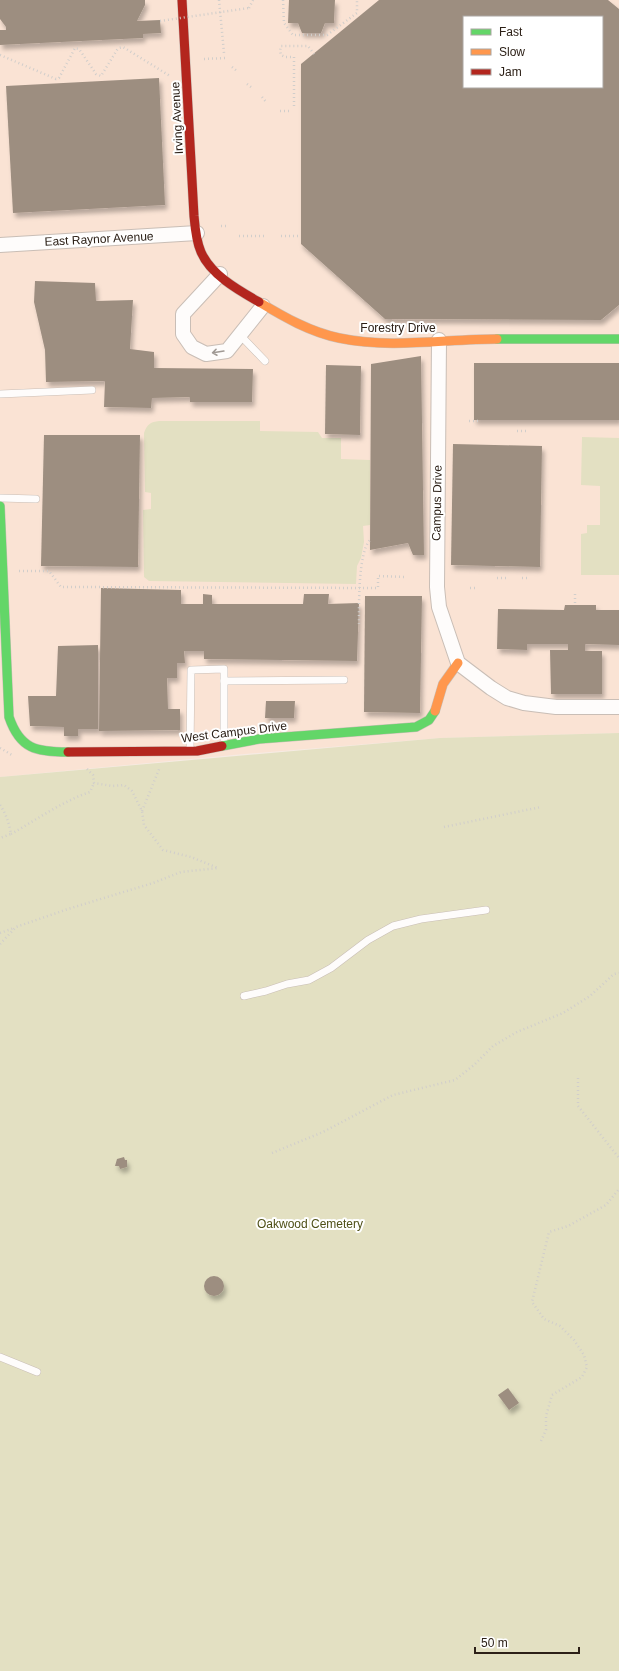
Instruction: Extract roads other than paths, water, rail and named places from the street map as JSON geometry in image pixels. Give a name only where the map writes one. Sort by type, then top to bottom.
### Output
[{"type":"street","name":"Irving Avenue","points":[[182,0],[188,113],[197,233]]},
{"type":"street","name":"East Raynor Avenue","points":[[0,245],[197,233]]},
{"type":"street","name":"Forestry Drive","points":[[197,233],[202,253],[212,267],[238,289],[272,312],[314,331],[339,338],[370,343],[439,340],[619,339]]},
{"type":"street","points":[[220,274],[183,314],[183,334],[192,347],[206,354],[227,351],[263,306]]},
{"type":"street","name":"Campus Drive","points":[[439,340],[437,587],[439,607],[458,663]]},
{"type":"street","name":"West Campus Drive","points":[[0,506],[3,676],[9,717],[13,730],[22,742],[35,750],[55,752],[190,751],[259,739],[416,727],[426,723],[436,711],[442,686],[458,663]]},
{"type":"street","points":[[458,663],[507,698],[524,703],[556,708],[619,707]]},
{"type":"lane","points":[[240,335],[265,361]]},
{"type":"lane","points":[[0,394],[92,390]]},
{"type":"lane","points":[[0,498],[36,499]]},
{"type":"lane","points":[[190,751],[191,670],[224,669],[224,746]]},
{"type":"lane","points":[[224,681],[344,680]]},
{"type":"lane","points":[[244,996],[287,984],[309,980],[331,968],[368,940],[393,926],[421,919],[486,910]]},
{"type":"lane","points":[[0,1357],[37,1372]]},
{"type":"park label","name":"Oakwood Cemetery","points":[[310,1224]]}]
